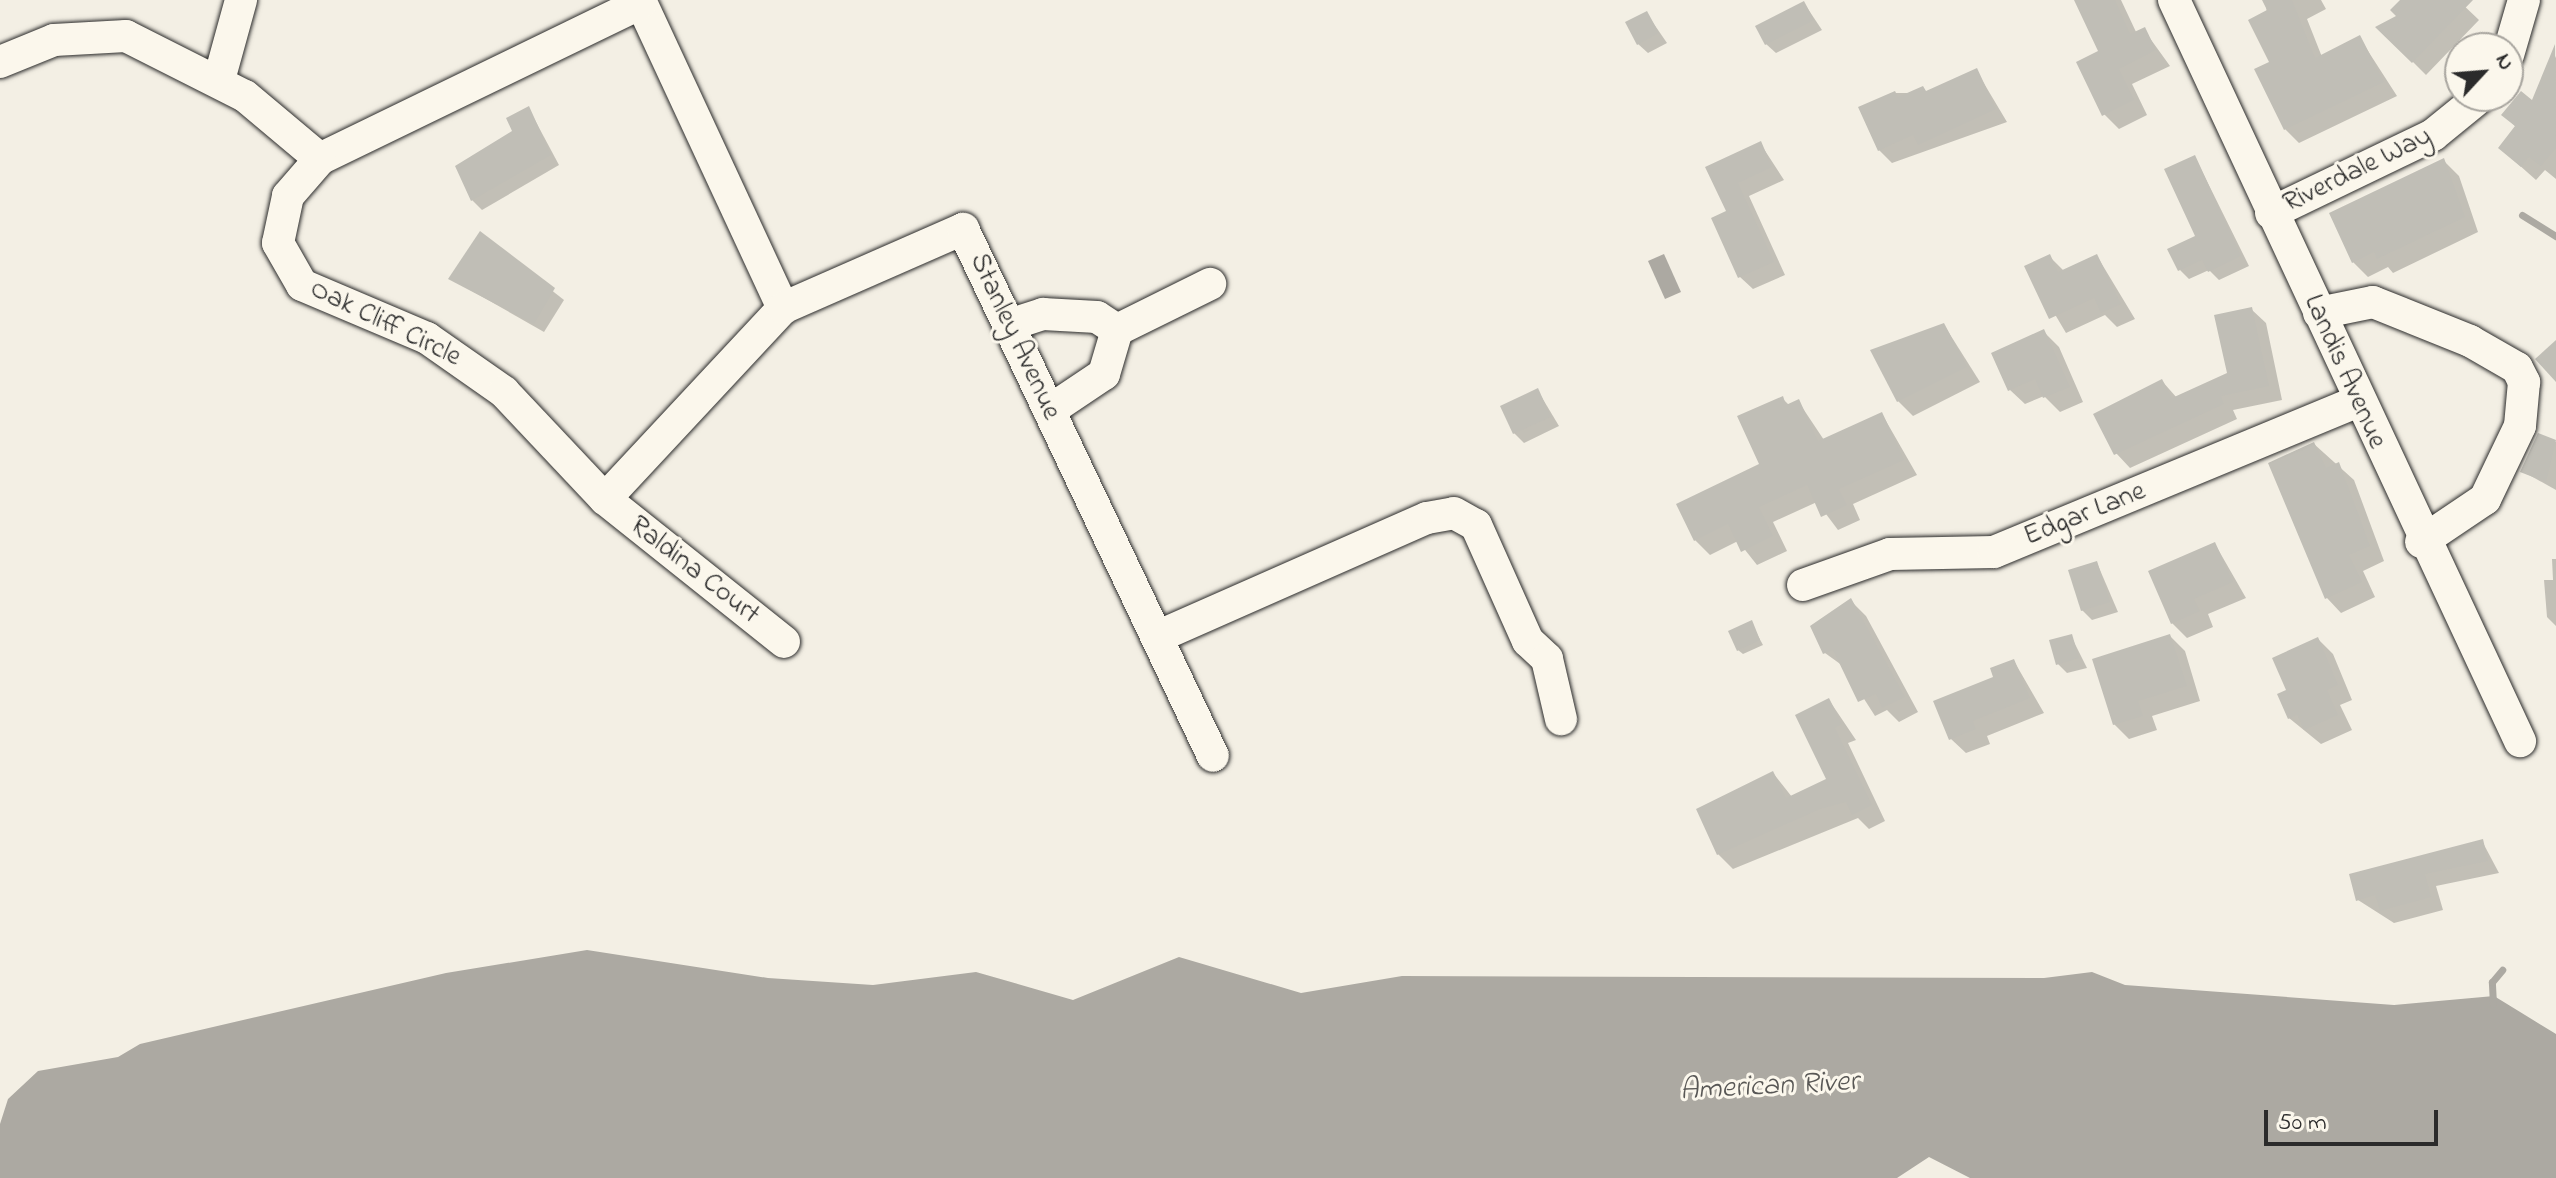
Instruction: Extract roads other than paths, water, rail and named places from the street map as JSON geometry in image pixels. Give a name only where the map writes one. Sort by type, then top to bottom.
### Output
[{"type":"street","points":[[219,80],[241,0]]},
{"type":"street","name":"Landis Avenue","points":[[2174,0],[2421,542],[2520,741]]},
{"type":"street","points":[[2515,32],[2524,0]]},
{"type":"street","points":[[605,499],[783,308],[640,1]]},
{"type":"street","name":"Oak Cliff Circle","points":[[605,499],[539,425],[467,363],[385,317],[316,293],[291,273],[278,243],[281,211],[320,159],[640,1]]},
{"type":"street","points":[[0,62],[86,34],[126,36],[177,56],[219,80],[320,159]]},
{"type":"street","name":"Riverdale Way","points":[[2271,213],[2433,135],[2461,112]]},
{"type":"street","name":"Stanley Avenue","points":[[783,308],[963,229],[1213,756]]},
{"type":"street","points":[[1049,411],[1104,374],[1117,330],[1210,284]]},
{"type":"street","points":[[2319,313],[2373,302],[2470,341],[2517,368],[2524,382],[2520,426],[2492,488],[2421,542]]},
{"type":"street","points":[[1009,325],[1043,314],[1097,317],[1117,330]]},
{"type":"street","name":"Edgar Lane","points":[[1803,585],[1890,554],[1994,552],[2357,402]]},
{"type":"street","name":"Raldina Court","points":[[605,499],[784,642]]},
{"type":"street","points":[[1157,637],[1427,518],[1454,513],[1476,525],[1528,641],[1547,659],[1561,719]]},
{"type":"water","points":[[1664,254],[1681,292],[1665,299],[1648,261]]},
{"type":"water","name":"American River","points":[[587,950],[768,978],[873,985],[976,972],[1073,1000],[1179,957],[1301,993],[1402,976],[2044,978],[2092,972],[2125,985],[2394,1005],[2494,996],[2556,1034],[2556,1178],[1970,1178],[1929,1157],[1897,1178],[0,1178],[0,1124],[8,1099],[38,1071],[118,1057],[140,1044],[446,973]]},
{"type":"waterway","points":[[2522,215],[2556,236]]},
{"type":"waterway","points":[[2493,1004],[2492,982],[2502,970]]}]
